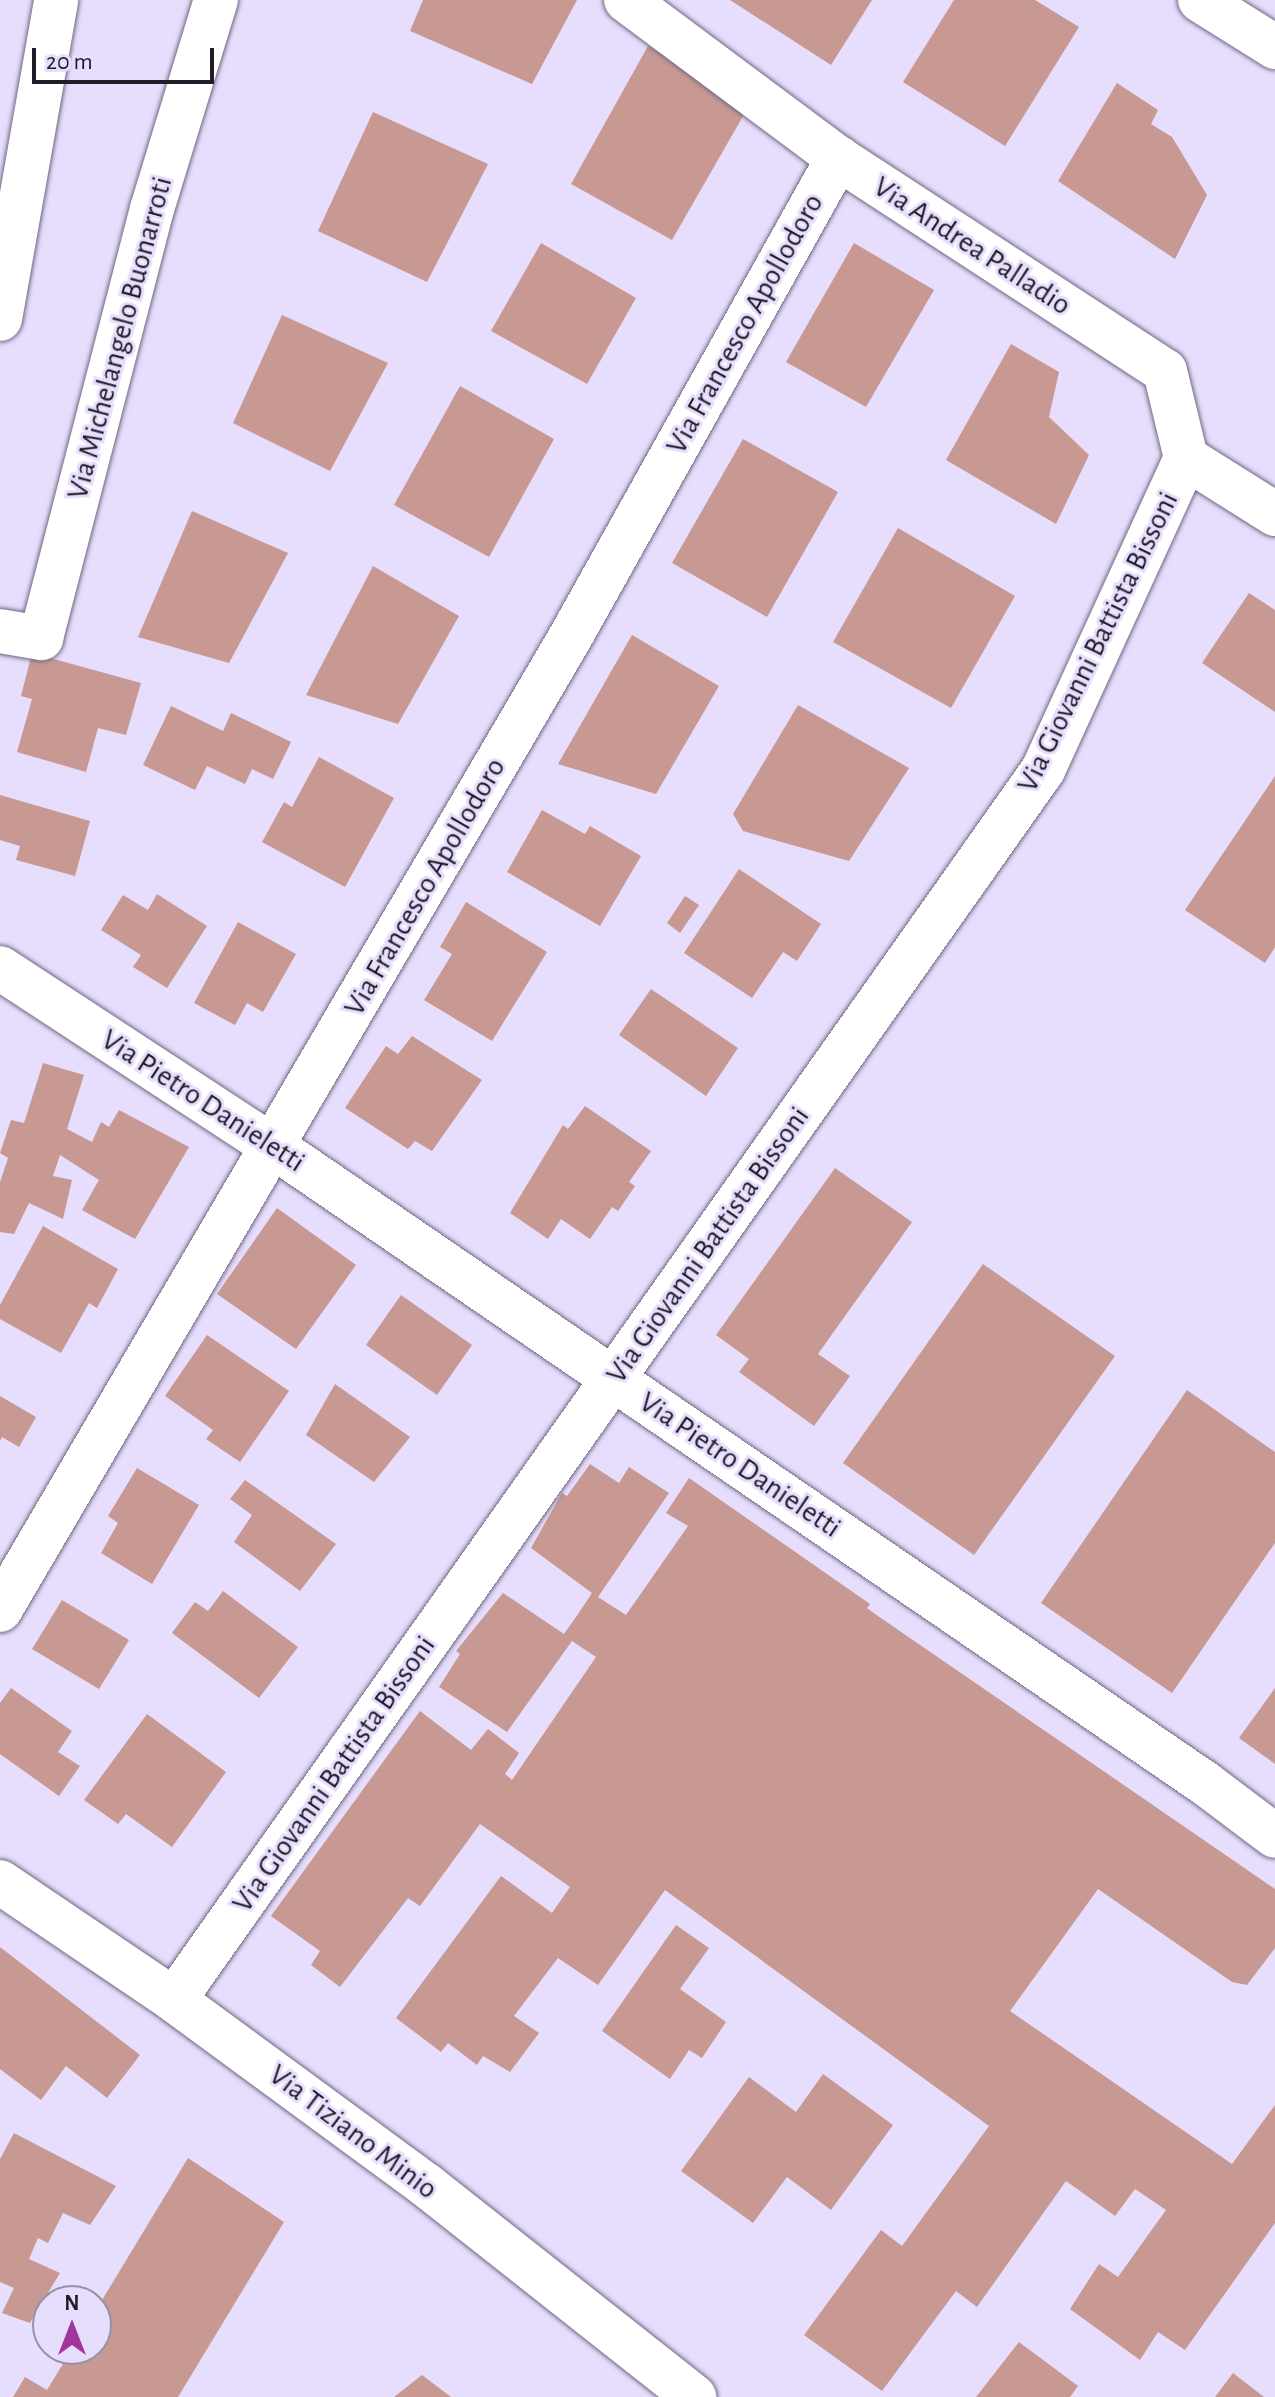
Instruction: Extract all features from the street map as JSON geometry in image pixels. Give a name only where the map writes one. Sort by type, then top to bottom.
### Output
[{"type":"street","points":[[0,319],[7,240],[56,0]]},
{"type":"street","name":"Via Michelangelo Buonarroti","points":[[0,631],[41,638],[152,209],[216,0]]},
{"type":"street","name":"Via Andrea Palladio","points":[[626,0],[838,158],[1165,371],[1186,458]]},
{"type":"street","points":[[1200,0],[1275,47]]},
{"type":"street","name":"Via Francesco Apollodoro","points":[[0,1610],[571,636],[838,158]]},
{"type":"street","points":[[1186,458],[1275,514]]},
{"type":"street","name":"Via Giovanni Battista Bissoni","points":[[174,2000],[1043,770],[1186,458]]},
{"type":"street","name":"Via Pietro Danieletti","points":[[0,968],[274,1147],[1275,1836]]},
{"type":"street","name":"Via Tiziano Minio","points":[[0,1882],[174,2000],[426,2185],[694,2397]]},
{"type":"building","points":[[423,0],[577,0],[532,84],[410,31]]},
{"type":"building","points":[[730,0],[872,0],[831,65]]},
{"type":"building","points":[[954,0],[1035,0],[1079,27],[1005,146],[903,82]]},
{"type":"building","points":[[648,46],[750,104],[672,240],[571,184]]},
{"type":"building","points":[[1117,83],[1158,110],[1151,124],[1172,137],[1207,195],[1175,259],[1058,181]]},
{"type":"building","points":[[373,112],[488,164],[427,282],[318,231]]},
{"type":"building","points":[[541,243],[636,298],[587,384],[491,331]]},
{"type":"building","points":[[854,243],[934,290],[866,407],[786,362]]},
{"type":"building","points":[[282,315],[388,363],[330,471],[233,423]]},
{"type":"building","points":[[1011,344],[1059,372],[1049,417],[1089,455],[1056,524],[946,460]]},
{"type":"building","points":[[460,386],[554,439],[489,557],[394,505]]},
{"type":"building","points":[[743,439],[838,492],[767,617],[672,563]]},
{"type":"building","points":[[192,511],[288,553],[229,663],[138,637]]},
{"type":"building","points":[[898,528],[1015,596],[951,708],[833,642]]},
{"type":"building","points":[[373,566],[459,616],[398,724],[306,695]]},
{"type":"building","points":[[1249,593],[1275,610],[1275,712],[1202,663]]},
{"type":"building","points":[[632,635],[719,686],[656,794],[558,764]]},
{"type":"building","points":[[32,653],[141,683],[126,735],[98,728],[86,772],[17,752],[32,699],[21,696]]},
{"type":"building","points":[[798,705],[909,768],[849,861],[743,831],[733,814]]},
{"type":"building","points":[[171,706],[223,731],[231,713],[291,742],[273,779],[252,769],[245,784],[207,766],[195,790],[143,765]]},
{"type":"building","points":[[319,757],[394,798],[345,887],[262,842],[284,802],[292,807]]},
{"type":"building","points":[[1275,776],[1275,947],[1265,963],[1185,910]]},
{"type":"building","points":[[0,795],[90,821],[75,876],[16,860],[20,846],[0,840]]},
{"type":"building","points":[[542,810],[585,834],[590,826],[641,856],[600,926],[507,872]]},
{"type":"building","points":[[739,869],[821,924],[797,961],[783,952],[752,998],[684,953]]},
{"type":"building","points":[[157,894],[207,926],[167,988],[133,967],[141,955],[101,930],[123,895],[148,910]]},
{"type":"building","points":[[685,896],[699,905],[680,933],[667,923]]},
{"type":"building","points":[[466,902],[547,952],[492,1041],[424,1000],[452,954],[440,947]]},
{"type":"building","points":[[238,922],[296,954],[263,1012],[247,1003],[235,1025],[194,1003]]},
{"type":"building","points":[[651,989],[738,1048],[706,1096],[619,1035]]},
{"type":"building","points":[[412,1036],[482,1080],[432,1151],[415,1141],[408,1149],[345,1108],[386,1046],[398,1054]]},
{"type":"building","points":[[43,1063],[84,1075],[67,1129],[92,1142],[101,1122],[109,1127],[119,1110],[189,1147],[135,1239],[82,1210],[99,1180],[60,1155],[53,1176],[72,1180],[63,1219],[29,1203],[14,1234],[0,1232],[0,1182],[8,1158],[0,1153],[11,1120],[24,1123]]},
{"type":"building","points":[[585,1106],[651,1151],[629,1182],[635,1186],[618,1211],[612,1207],[590,1239],[561,1219],[548,1239],[510,1213],[563,1125],[568,1129]]},
{"type":"building","points":[[835,1168],[912,1222],[818,1354],[850,1376],[814,1426],[739,1372],[749,1359],[716,1335]]},
{"type":"building","points":[[277,1208],[356,1265],[296,1349],[217,1294]]},
{"type":"building","points":[[43,1226],[118,1269],[97,1308],[89,1303],[61,1353],[0,1319],[0,1305]]},
{"type":"building","points":[[983,1264],[1115,1356],[974,1555],[843,1463]]},
{"type":"building","points":[[401,1295],[472,1345],[437,1395],[366,1345]]},
{"type":"building","points":[[207,1335],[289,1391],[240,1462],[206,1439],[213,1430],[165,1396]]},
{"type":"building","points":[[335,1384],[410,1437],[374,1482],[306,1435]]},
{"type":"building","points":[[1187,1390],[1275,1452],[1275,1543],[1172,1693],[1041,1603]]},
{"type":"building","points":[[0,1396],[36,1417],[19,1447],[2,1437],[0,1441]]},
{"type":"building","points":[[590,1464],[619,1483],[629,1467],[669,1493],[598,1597],[626,1615],[688,1526],[666,1513],[689,1478],[870,1604],[867,1608],[875,1614],[1275,1889],[1275,1948],[1247,1985],[1232,1982],[1098,1889],[1010,2011],[1232,2164],[1275,2105],[1275,2223],[1185,2350],[1158,2332],[1140,2360],[1070,2309],[1099,2264],[1118,2277],[1166,2210],[1135,2189],[1115,2216],[1066,2181],[977,2307],[956,2291],[882,2391],[804,2335],[881,2230],[902,2246],[989,2126],[665,1890],[598,1985],[558,1958],[514,2016],[539,2033],[510,2072],[483,2056],[477,2065],[448,2043],[441,2052],[396,2018],[501,1876],[552,1913],[570,1887],[480,1824],[420,1906],[408,1898],[340,1987],[311,1965],[320,1951],[271,1916],[420,1711],[471,1750],[488,1729],[519,1753],[505,1774],[512,1780],[596,1657],[572,1641],[507,1732],[439,1687],[460,1654],[456,1651],[503,1593],[564,1634],[576,1617],[592,1593],[531,1548],[562,1493],[567,1496]]},
{"type":"building","points":[[137,1468],[199,1505],[152,1584],[101,1553],[118,1523],[108,1516]]},
{"type":"building","points":[[245,1480],[336,1544],[300,1591],[234,1542],[252,1515],[230,1499]]},
{"type":"building","points":[[223,1591],[298,1647],[259,1698],[172,1633],[195,1602],[208,1611]]},
{"type":"building","points":[[62,1600],[129,1640],[99,1689],[32,1649]]},
{"type":"building","points":[[11,1688],[72,1731],[58,1752],[80,1766],[59,1796],[0,1754],[0,1703]]},
{"type":"building","points":[[1275,1688],[1275,1764],[1239,1738]]},
{"type":"building","points":[[147,1714],[226,1772],[172,1847],[126,1814],[118,1824],[84,1800]]},
{"type":"building","points":[[676,1925],[709,1948],[680,1989],[726,2022],[702,2058],[689,2050],[670,2079],[602,2031]]},
{"type":"building","points":[[0,1947],[140,2055],[107,2098],[66,2066],[41,2100],[0,2069]]},
{"type":"building","points":[[823,2074],[893,2125],[831,2210],[787,2177],[753,2223],[681,2171],[749,2077],[796,2112]]},
{"type":"building","points":[[14,2133],[116,2186],[90,2225],[63,2213],[48,2243],[38,2238],[29,2259],[60,2273],[53,2285],[32,2285],[30,2323],[2,2313],[14,2288],[0,2282],[0,2159]]},
{"type":"building","points":[[188,2158],[284,2222],[178,2397],[13,2397],[25,2377],[47,2390],[62,2365],[112,2365],[111,2285]]},
{"type":"building","points":[[1019,2342],[1078,2386],[1070,2397],[976,2397]]},
{"type":"building","points":[[1233,2373],[1264,2397],[1215,2397]]},
{"type":"building","points":[[422,2375],[451,2397],[394,2397]]}]
